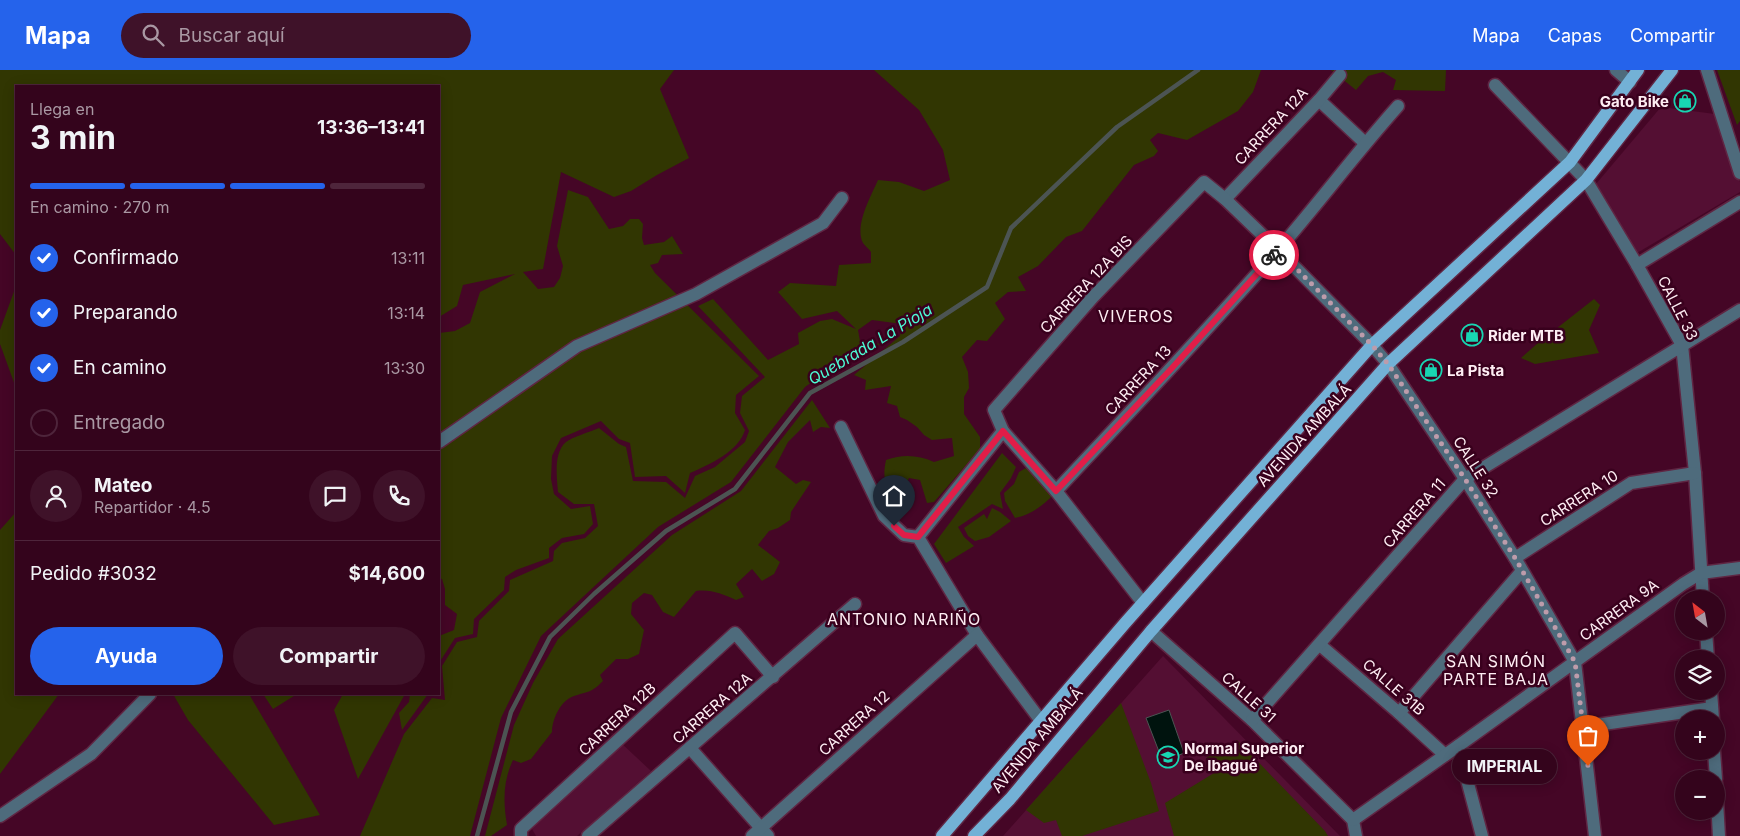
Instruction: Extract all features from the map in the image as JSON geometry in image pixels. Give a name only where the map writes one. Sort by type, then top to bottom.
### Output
[{"type":"main road","name":"AVENIDA AMBALÁ","points":[[942,836],[1143,603],[1372,345],[1570,162],[1638,70]]},
{"type":"main road","name":"AVENIDA AMBALÁ","points":[[974,836],[1010,799],[1151,631],[1388,364],[1586,180],[1672,70]]},
{"type":"street","points":[[1616,70],[1630,82]]},
{"type":"street","points":[[1707,70],[1740,173]]},
{"type":"street","name":"CARRERA 12A","points":[[1225,199],[1319,100],[1340,75]]},
{"type":"street","name":"CALLE 33","points":[[1495,85],[1586,180],[1682,345],[1695,473],[1702,590]]},
{"type":"street","points":[[1319,100],[1365,142]]},
{"type":"street","name":"CARRERA 13","points":[[1056,491],[1172,368],[1278,250],[1365,142],[1398,106]]},
{"type":"street","name":"CALLE 32","points":[[1204,182],[1225,199],[1278,250],[1372,345],[1388,364],[1515,558],[1575,662],[1595,836]]},
{"type":"street","name":"CARRERA 12A BIS","points":[[1003,431],[994,410],[1093,297],[1204,182]]},
{"type":"street","points":[[440,441],[577,346],[696,294],[823,222],[842,198]]},
{"type":"street","points":[[1637,265],[1740,202]]},
{"type":"street","name":"CARRERA 11","points":[[1252,720],[1465,479],[1740,310]]},
{"type":"street","points":[[841,427],[884,516],[904,535],[918,537]]},
{"type":"street","points":[[918,537],[1003,431],[1056,491],[1143,603]]},
{"type":"street","name":"CARRERA 10","points":[[1515,558],[1632,483],[1695,473]]},
{"type":"street","points":[[918,537],[977,635],[1041,721]]},
{"type":"street","name":"CARRERA 9A","points":[[1353,820],[1701,573],[1740,568]]},
{"type":"street","points":[[1399,713],[1522,571]]},
{"type":"street","name":"CARRERA 12A","points":[[588,836],[855,604]]},
{"type":"street","name":"CALLE 31","points":[[1151,631],[1252,720],[1353,820]]},
{"type":"street","name":"CARRERA 12B","points":[[521,833],[735,633],[773,677]]},
{"type":"street","name":"CARRERA 12","points":[[760,833],[977,635]]},
{"type":"street","name":"CALLE 31B","points":[[1320,645],[1445,755]]},
{"type":"street","points":[[0,816],[91,754],[149,695]]},
{"type":"street","points":[[1583,727],[1675,718]]},
{"type":"street","points":[[1458,746],[1482,836]]},
{"type":"street","points":[[690,748],[760,833]]},
{"type":"street","points":[[1353,820],[1356,836]]},
{"type":"street","points":[[1718,820],[1719,836]]},
{"type":"shaded area","points":[[1661,107],[1715,114],[1740,182],[1740,192],[1637,253],[1596,184]]},
{"type":"shaded area","name":"Normal Superior De Ibagué","points":[[1163,656],[1340,836],[1003,836]]},
{"type":"shaded area","points":[[1169,710],[1184,753],[1163,762],[1146,718]]},
{"type":"shaded area","points":[[620,742],[651,771],[577,836],[536,836],[532,829],[540,819]]},
{"type":"green space","points":[[0,70],[674,70],[660,89],[689,158],[631,191],[614,197],[561,172],[543,269],[523,272],[538,289],[554,287],[560,278],[563,266],[557,246],[568,190],[588,197],[609,229],[623,226],[630,219],[639,219],[643,224],[642,238],[644,245],[664,242],[672,236],[683,254],[662,255],[658,263],[650,265],[655,273],[759,376],[736,395],[735,413],[745,430],[742,438],[730,451],[706,466],[690,473],[685,493],[666,476],[635,477],[630,443],[619,439],[601,421],[561,438],[552,456],[551,479],[554,494],[571,509],[590,506],[593,524],[584,534],[562,538],[549,548],[549,558],[516,570],[505,577],[504,590],[474,619],[473,634],[455,638],[440,661],[440,636],[454,630],[457,614],[445,605],[445,589],[442,579],[440,578],[440,333],[455,331],[470,323],[480,292],[515,274],[463,285],[457,306],[440,316],[440,85],[15,85],[15,254],[0,234]]},
{"type":"green space","points":[[874,70],[1261,70],[1253,92],[1238,111],[1187,140],[1158,133],[1150,140],[1158,151],[1154,156],[1134,165],[1082,231],[1066,237],[1038,266],[1018,277],[1026,291],[1008,292],[995,303],[1005,319],[987,341],[977,340],[962,357],[968,372],[969,388],[964,397],[964,414],[980,437],[980,449],[934,502],[927,503],[920,480],[909,478],[900,498],[890,494],[886,486],[884,474],[886,460],[910,456],[934,462],[954,456],[952,438],[932,440],[917,427],[900,417],[897,406],[887,403],[891,386],[865,390],[866,380],[854,375],[900,336],[902,324],[872,320],[858,330],[860,341],[881,344],[842,356],[830,365],[819,377],[805,387],[731,482],[658,527],[541,636],[501,718],[470,836],[360,836],[404,734],[432,698],[445,700],[442,666],[457,642],[477,637],[479,621],[509,591],[510,580],[553,561],[554,551],[562,543],[585,538],[598,526],[594,504],[574,504],[558,492],[557,459],[559,452],[566,442],[599,428],[619,444],[626,447],[633,481],[666,482],[685,498],[695,476],[715,467],[745,442],[749,431],[740,413],[742,396],[765,377],[698,306],[713,299],[768,360],[799,344],[798,333],[820,321],[832,319],[856,329],[837,311],[802,319],[778,292],[790,283],[836,286],[839,265],[871,263],[871,252],[863,243],[861,228],[864,211],[878,180],[899,182],[924,191],[950,180],[943,150],[919,110]]},
{"type":"green space","points":[[1331,70],[1446,70],[1445,91],[1393,90],[1396,80],[1383,72],[1368,76],[1356,90]]},
{"type":"green space","points":[[1717,70],[1740,70],[1740,121],[1737,125]]},
{"type":"green space","points":[[15,289],[15,385],[0,344],[0,330]]},
{"type":"green space","points":[[1594,299],[1600,305],[1589,330],[1599,353],[1535,364],[1521,358],[1538,343]]},
{"type":"green space","points":[[812,400],[830,428],[821,427],[813,432],[810,420],[788,442],[775,467],[796,484],[803,480],[811,482],[791,512],[790,520],[778,528],[769,531],[758,545],[780,562],[774,574],[762,581],[752,569],[736,584],[744,597],[736,600],[712,591],[696,591],[674,617],[663,612],[652,595],[644,593],[632,603],[631,614],[644,630],[639,654],[628,659],[616,659],[600,675],[603,681],[596,688],[565,701],[556,716],[552,732],[531,759],[521,763],[513,760],[507,776],[505,792],[507,825],[491,836],[485,836],[514,725],[533,683],[558,639],[672,535],[741,491]]},
{"type":"green space","points":[[1002,453],[1016,467],[1011,478],[1000,493],[1003,509],[992,504],[958,527],[964,537],[974,546],[946,563],[934,544]]},
{"type":"green space","points":[[1026,468],[1055,493],[1037,509],[1015,518],[1005,501],[1004,493],[1014,484],[1019,472]]},
{"type":"green space","points":[[992,508],[1011,521],[989,537],[975,541],[968,536],[964,528],[984,514],[987,519]]},
{"type":"green space","points":[[15,513],[15,695],[58,695],[0,774],[0,530]]},
{"type":"green space","points":[[174,695],[250,695],[320,815],[274,825],[188,720]]},
{"type":"green space","points":[[264,695],[295,695],[273,709]]},
{"type":"green space","points":[[342,695],[404,695],[358,779],[334,710]]},
{"type":"green space","points":[[410,695],[427,695],[402,730],[399,713],[409,702]]},
{"type":"green space","points":[[1121,703],[1151,783],[1159,811],[1082,836],[1062,836],[1056,820],[1044,823],[1026,810]]},
{"type":"green space","points":[[1237,740],[1328,836],[1174,836],[1165,803],[1214,773],[1206,758]]},
{"type":"waterway","name":"Quebrada La Pioja","points":[[477,836],[511,712],[550,637],[594,594],[666,531],[735,489],[810,393],[903,342],[987,287],[1011,228],[1117,127],[1198,70]]},
{"type":"way so far","points":[[1274,255],[1278,250],[1372,345],[1388,364],[1515,558],[1575,662],[1588,766]]},
{"type":"place","name":"Gato Bike","points":[[1685,101]]},
{"type":"place","name":"Rider MTB","points":[[1472,335]]},
{"type":"place","name":"La Pista","points":[[1431,370]]},
{"type":"place","name":"Normal Superior De Ibagué","points":[[1168,757]]},
{"type":"place","name":"IMPERIAL","points":[[1588,766]]},
{"type":"district","name":"VIVEROS","points":[[1136,316]]},
{"type":"district","name":"ANTONIO NARIÑO","points":[[904,619]]},
{"type":"district","name":"SAN SIMÓN PARTE BAJA","points":[[1496,670]]},
{"type":"route","points":[[894,526],[904,535],[918,537],[1003,431],[1056,491],[1172,368],[1274,255]]}]
